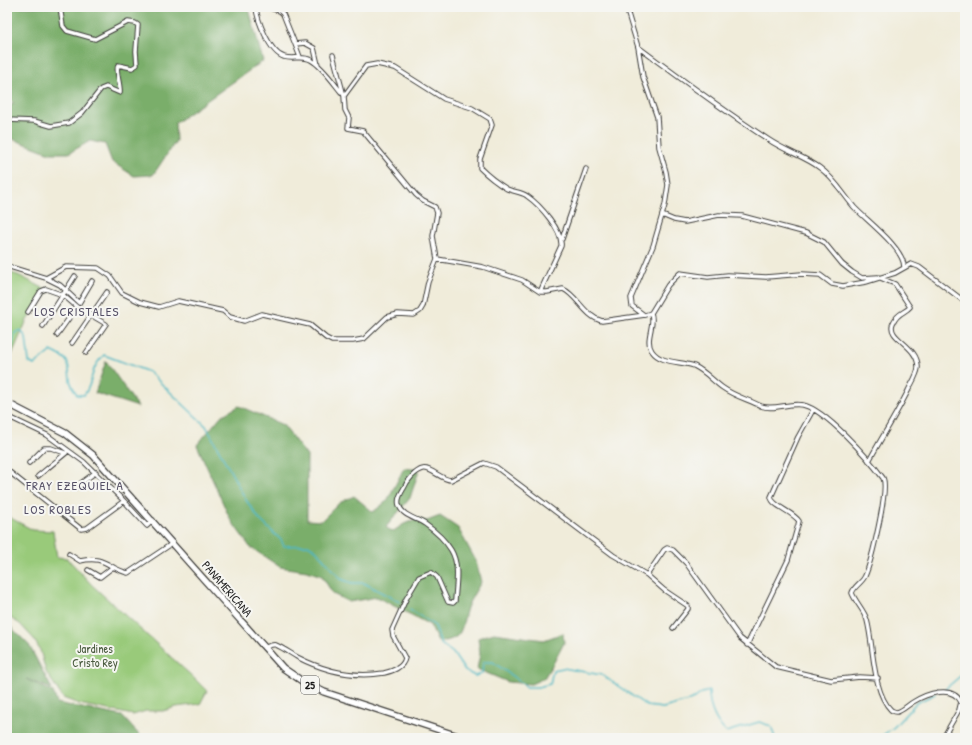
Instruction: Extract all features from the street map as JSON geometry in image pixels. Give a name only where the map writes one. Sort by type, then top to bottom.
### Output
[{"type":"main road","name":"PANAMERICANA","points":[[8,405],[65,433],[93,455],[153,520],[283,668],[302,681],[324,692],[464,738]]},
{"type":"street","points":[[7,120],[34,121],[51,126],[69,123],[82,113],[102,89],[106,87],[120,93],[121,85],[117,69],[118,65],[132,68],[137,65],[136,51],[138,25],[128,22],[96,40],[67,31],[63,26],[60,7]]},
{"type":"street","points":[[256,7],[260,23],[272,48],[284,57],[307,58],[318,65],[344,96]]},
{"type":"street","points":[[267,7],[280,11],[283,14],[300,57]]},
{"type":"street","points":[[629,7],[628,14],[638,47],[643,77],[657,117],[659,147],[668,185],[662,215],[650,252],[630,298],[632,306],[645,315]]},
{"type":"street","points":[[295,44],[305,43],[312,46],[314,48],[318,65]]},
{"type":"street","points":[[638,47],[701,95],[742,123],[784,149],[820,167],[857,209],[890,243],[902,260],[904,267]]},
{"type":"street","points":[[46,278],[66,267],[98,268],[110,276],[122,293],[140,302],[158,307],[178,300],[223,311],[230,317],[244,321],[262,314],[310,325],[332,341],[353,341],[364,339],[387,317],[398,314],[414,315],[420,312],[437,259],[433,236],[437,213],[435,207],[423,201],[416,194],[363,131],[348,128],[350,118],[345,110],[344,96],[333,55]]},
{"type":"street","points":[[344,96],[366,66],[374,64],[385,65],[400,70],[444,98],[467,106],[488,117],[492,125],[480,159],[480,168],[488,176],[507,188],[530,198],[553,224],[562,240]]},
{"type":"street","points":[[540,292],[561,246],[586,169]]},
{"type":"street","points":[[662,215],[674,220],[685,222],[718,215],[742,216],[806,233],[824,242],[842,264],[862,278],[878,277],[895,284],[909,303],[909,309],[897,315],[891,331],[894,336],[905,342],[910,349],[918,368],[898,411],[869,461]]},
{"type":"street","points":[[437,259],[484,267],[522,280],[540,292],[563,288],[582,308],[595,318],[602,321],[651,313]]},
{"type":"street","points":[[943,738],[959,710],[961,702],[957,697],[945,692],[938,692],[924,697],[900,711],[894,712],[888,707],[884,700],[878,678],[867,620],[852,593],[863,580],[868,569],[885,491],[884,481],[869,461],[845,436],[813,410],[804,405],[796,404],[772,408],[763,407],[723,388],[695,366],[673,362],[656,355],[652,351],[649,344],[649,334],[652,317],[651,313],[668,284],[677,274],[682,272],[708,277],[728,275],[766,277],[796,274],[820,276],[837,286],[862,283],[894,273],[911,264],[917,265],[965,302]]},
{"type":"street","points":[[7,266],[46,278],[60,285],[80,303],[92,281]]},
{"type":"street","points":[[42,326],[75,276]]},
{"type":"street","points":[[28,312],[43,289],[55,291],[63,295],[77,307],[106,324],[86,353]]},
{"type":"street","points":[[72,343],[107,292]]},
{"type":"street","points":[[57,335],[77,307]]},
{"type":"street","points":[[747,645],[788,560],[799,521],[792,513],[775,504],[771,497],[798,437],[813,410]]},
{"type":"street","points":[[7,416],[32,427],[84,462],[96,472],[147,526],[153,520]]},
{"type":"street","points":[[29,463],[44,448],[67,452]]},
{"type":"street","points":[[38,476],[67,452]]},
{"type":"street","points":[[264,648],[269,645],[276,645],[312,664],[348,674],[361,675],[388,672],[402,664],[405,658],[393,636],[392,630],[406,599],[419,577],[428,572],[434,574],[448,602],[452,604],[455,601],[457,568],[452,551],[440,536],[424,524],[402,512],[398,504],[399,499],[406,484],[415,474],[423,469],[427,469],[447,480],[451,480],[481,463],[496,467],[613,555],[647,575],[664,590],[689,607],[673,628]]},
{"type":"street","points":[[7,470],[81,528],[87,528],[124,501]]},
{"type":"street","points":[[73,489],[96,472]]},
{"type":"street","points":[[69,554],[78,560],[94,558],[125,572],[131,572],[172,543]]},
{"type":"street","points":[[647,575],[664,550],[667,548],[673,550],[691,569],[723,616],[747,645],[770,663],[780,669],[831,680],[860,677],[878,678]]},
{"type":"street","points":[[88,570],[100,577],[113,567]]},
{"type":"green space","points":[[9,7],[239,7],[249,9],[263,61],[175,123],[176,141],[153,175],[134,176],[112,162],[105,144],[90,141],[69,153],[50,153],[7,137],[7,106],[14,104],[7,94],[7,21],[12,17]]},
{"type":"green space","points":[[7,272],[18,275],[49,291],[27,320],[7,366]]},
{"type":"green space","points":[[106,361],[138,407],[95,393]]},
{"type":"green space","points":[[239,406],[283,425],[307,456],[307,520],[321,521],[339,503],[354,496],[373,512],[387,501],[404,468],[419,470],[410,498],[386,527],[392,532],[404,524],[416,519],[427,521],[440,516],[458,528],[476,561],[481,582],[471,598],[462,628],[457,636],[447,641],[438,642],[430,625],[377,597],[349,602],[333,594],[322,576],[307,571],[280,567],[250,547],[230,519],[197,445],[221,416]]},
{"type":"green space","name":"Jardines Cristo Rey","points":[[7,516],[33,530],[53,531],[57,557],[67,558],[92,585],[207,691],[200,704],[176,707],[163,711],[146,711],[133,715],[79,704],[63,698],[46,672],[40,650],[33,638],[20,624],[7,616]]},
{"type":"green space","points":[[7,623],[29,645],[52,689],[26,679],[53,692],[57,703],[122,716],[142,738],[7,738]]},
{"type":"green space","points":[[494,633],[544,640],[563,633],[564,643],[544,678],[531,684],[508,682],[477,669],[480,654],[478,638]]},
{"type":"waterway","points":[[7,358],[12,347],[15,333],[20,330],[26,337],[29,362],[34,365],[51,351],[65,359],[68,365],[72,386],[77,395],[84,395],[90,385],[96,366],[104,355],[149,372],[206,426],[246,500],[260,520],[281,540],[284,546],[308,545],[316,550],[341,579],[352,583],[364,583],[400,602]]},
{"type":"waterway","points":[[410,609],[435,626],[441,644],[453,653],[465,671],[475,676],[482,673],[483,662],[493,662],[527,687],[538,687],[550,684],[553,670],[563,668],[602,675],[647,706],[663,708],[692,700],[702,693],[709,691],[713,713],[726,732],[759,722],[771,726],[775,738]]},
{"type":"waterway","points":[[944,690],[965,672]]},
{"type":"waterway","points":[[879,738],[894,727],[916,703],[935,694]]},
{"type":"district","name":"LOS CRISTALES","points":[[77,311]]},
{"type":"district","name":"FRAY EZEQUIEL A","points":[[75,485]]},
{"type":"district","name":"LOS ROBLES","points":[[58,509]]}]
